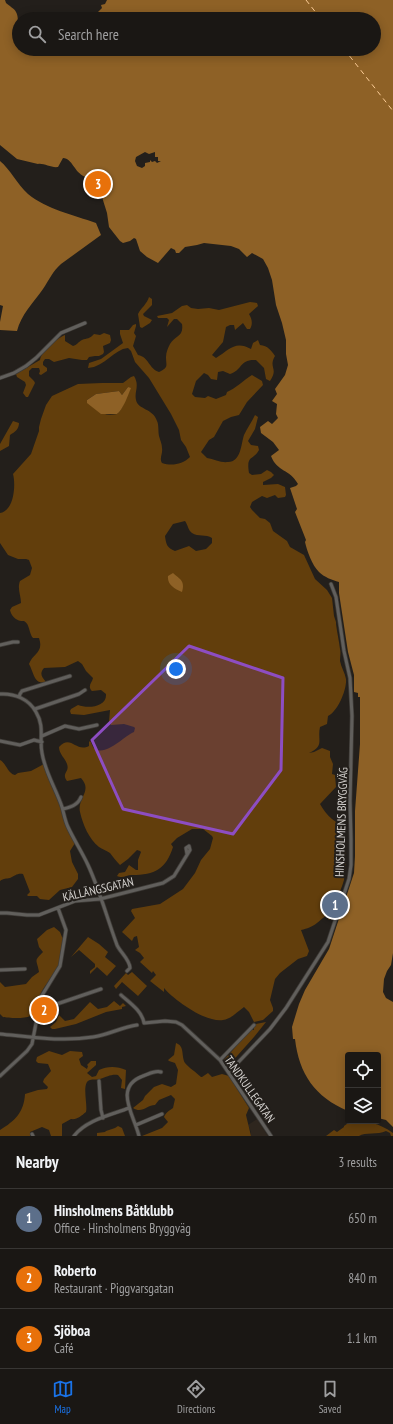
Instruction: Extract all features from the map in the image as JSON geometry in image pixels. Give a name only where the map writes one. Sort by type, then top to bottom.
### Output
[{"type":"street","points":[[0,378],[14,373],[26,366],[61,333],[85,323]]},
{"type":"street","name":"HINSHOLMENS BRYGGVÄG","points":[[229,1072],[270,1029],[289,1004],[325,948],[349,879],[351,865],[350,801],[352,716],[350,678],[344,651],[336,597],[331,584]]},
{"type":"street","points":[[0,645],[18,642]]},
{"type":"street","points":[[19,697],[22,691],[70,676]]},
{"type":"street","points":[[35,709],[78,694],[85,690]]},
{"type":"street","points":[[0,694],[19,697],[35,709],[40,720],[44,758],[63,809],[66,824],[88,865],[118,948],[130,964],[130,968],[127,971]]},
{"type":"street","points":[[42,736],[65,726],[79,729],[98,725]]},
{"type":"street","points":[[0,741],[20,745],[34,740],[42,742]]},
{"type":"street","points":[[63,809],[73,806],[81,797]]},
{"type":"street","name":"KÄLLÄNGSGATAN","points":[[0,914],[8,913],[36,915],[75,901],[100,899],[166,882],[174,876],[188,854]]},
{"type":"street","points":[[0,1076],[29,1049],[35,1038],[40,1004],[44,990],[59,968],[64,949],[66,930],[58,908]]},
{"type":"street","points":[[0,970],[25,969]]},
{"type":"street","points":[[40,1004],[54,1005],[101,989]]},
{"type":"street","name":"TANDKULLEGATAN","points":[[121,995],[140,1012],[144,1024],[155,1021],[176,1022],[182,1025],[220,1060],[271,1136]]},
{"type":"street","points":[[0,1034],[59,1040],[92,1037],[124,1027],[137,1025]]},
{"type":"street","points":[[220,1060],[254,1025]]},
{"type":"street","points":[[140,1136],[129,1108],[127,1091],[134,1080],[155,1072],[161,1072]]},
{"type":"street","points":[[99,1081],[103,1118]]},
{"type":"street","points":[[74,1136],[85,1125],[129,1108]]},
{"type":"street","points":[[136,1125],[162,1114]]},
{"type":"highlighted area","points":[[189,646],[283,678],[281,770],[233,834],[123,809],[92,740]]},
{"type":"shaded area","points":[[0,0],[5,0],[6,3],[16,12],[12,12],[12,56],[381,56],[381,12],[98,12],[102,8],[101,5],[105,4],[107,0],[393,0],[393,953],[391,965],[384,979],[383,992],[386,998],[393,1002],[393,1127],[386,1120],[381,1119],[381,1052],[345,1052],[345,1110],[326,1099],[311,1083],[300,1063],[295,1039],[293,1039],[292,1027],[299,1004],[305,990],[329,949],[354,873],[355,811],[360,744],[360,697],[358,697],[358,693],[354,692],[354,675],[348,652],[339,593],[339,582],[321,574],[312,562],[308,554],[305,542],[306,540],[295,512],[297,509],[290,488],[298,484],[295,479],[280,468],[274,461],[271,456],[279,450],[273,442],[261,433],[260,427],[268,421],[272,424],[278,418],[276,414],[277,404],[272,401],[277,394],[275,389],[285,375],[288,365],[286,340],[276,305],[272,280],[268,268],[263,259],[252,253],[247,257],[239,249],[231,246],[204,243],[185,247],[179,253],[176,253],[175,250],[171,248],[158,263],[140,251],[136,239],[134,238],[123,243],[109,227],[107,213],[102,197],[108,185],[111,184],[111,179],[109,178],[104,182],[101,180],[101,170],[97,172],[95,169],[85,177],[78,172],[69,161],[63,158],[58,167],[17,159],[0,145]],"holes":[[[145,152],[149,154],[155,152],[155,157],[158,157],[158,161],[161,161],[157,163],[150,160],[150,162],[145,163],[145,166],[142,168],[137,166],[135,161],[136,157]]]},
{"type":"shaded area","points":[[0,161],[28,194],[52,208],[96,223],[101,235],[61,264],[24,314],[17,331],[0,330],[3,306],[0,305]]},
{"type":"shaded area","points":[[149,297],[152,299],[152,305],[143,314],[152,320],[142,328],[140,327],[138,314]]},
{"type":"shaded area","points":[[250,302],[257,303],[258,306],[249,314],[252,322],[250,329],[247,329],[243,323],[235,330],[234,325],[226,327],[223,342],[212,355],[216,358],[232,347],[241,345],[251,349],[253,343],[258,340],[260,345],[265,346],[275,356],[273,360],[274,373],[270,381],[266,379],[264,368],[256,360],[251,360],[244,363],[230,374],[223,371],[218,372],[217,380],[211,379],[204,373],[196,381],[192,394],[195,397],[205,398],[208,396],[216,399],[226,395],[227,392],[252,375],[262,381],[263,385],[247,402],[239,415],[223,421],[214,437],[209,440],[201,452],[207,458],[223,462],[236,459],[244,435],[255,415],[258,417],[255,429],[248,441],[251,445],[258,446],[259,450],[249,460],[249,473],[252,475],[261,474],[267,470],[271,472],[274,475],[263,482],[263,485],[278,484],[285,487],[286,495],[285,497],[278,498],[275,495],[267,498],[262,496],[252,502],[250,507],[260,518],[265,519],[270,523],[273,531],[287,541],[290,547],[304,555],[315,579],[327,590],[332,598],[340,650],[340,661],[346,679],[345,688],[338,705],[328,716],[327,724],[320,727],[319,745],[309,753],[322,748],[330,751],[330,757],[333,764],[332,774],[335,775],[336,787],[320,804],[328,816],[339,824],[342,829],[346,843],[344,880],[336,901],[333,901],[331,909],[333,911],[330,920],[328,919],[327,915],[312,926],[301,930],[309,951],[307,956],[298,959],[280,973],[275,979],[270,1000],[273,1011],[263,1020],[254,1022],[249,1012],[244,1007],[229,1018],[216,1020],[191,1010],[164,988],[164,992],[150,981],[156,975],[153,971],[152,973],[140,962],[144,958],[135,950],[139,947],[137,936],[134,937],[132,941],[122,932],[135,918],[131,911],[132,909],[160,904],[183,889],[195,873],[201,860],[210,849],[213,838],[203,829],[192,829],[177,838],[171,844],[173,847],[167,861],[163,866],[147,874],[123,877],[117,876],[119,873],[125,872],[129,865],[138,870],[138,860],[141,852],[137,850],[120,865],[110,853],[99,847],[92,840],[85,827],[80,812],[85,791],[84,783],[81,778],[67,781],[65,774],[68,767],[59,747],[67,742],[84,748],[89,746],[90,741],[95,749],[105,750],[134,732],[135,728],[124,724],[111,725],[109,722],[110,710],[84,715],[71,714],[71,709],[78,705],[92,707],[100,704],[103,702],[106,694],[101,690],[92,691],[90,686],[93,678],[78,661],[65,667],[44,668],[41,674],[46,682],[39,682],[35,678],[29,664],[39,650],[39,638],[33,638],[26,622],[15,618],[10,610],[12,607],[21,603],[19,584],[20,581],[30,575],[32,568],[29,560],[18,559],[8,555],[0,543],[0,513],[8,508],[13,497],[13,474],[31,454],[46,405],[52,396],[78,384],[123,383],[134,376],[137,383],[137,403],[149,411],[158,423],[159,436],[162,446],[162,463],[176,464],[184,462],[190,457],[181,440],[179,430],[171,414],[149,378],[135,362],[131,351],[128,348],[118,351],[99,365],[88,368],[89,363],[101,359],[123,343],[120,330],[129,330],[136,324],[134,333],[136,336],[133,346],[138,355],[145,358],[153,368],[159,372],[166,367],[166,355],[168,349],[172,341],[182,331],[182,324],[177,319],[174,319],[167,327],[169,320],[167,318],[158,318],[157,316],[172,313],[182,306],[187,305],[191,308],[209,308],[219,310]],"holes":[[[128,387],[130,390],[117,414],[103,414],[93,407],[87,400],[96,394],[119,391],[122,395]],[[185,521],[192,533],[212,538],[212,543],[206,549],[196,551],[189,546],[175,551],[169,547],[166,543],[165,536],[173,524]]]},
{"type":"shaded area","points":[[104,333],[110,335],[111,340],[110,343],[103,346],[104,352],[99,356],[89,357],[87,360],[69,358],[54,362],[49,359],[45,359],[43,365],[47,368],[47,371],[41,375],[39,374],[39,368],[32,368],[29,371],[29,376],[35,383],[28,397],[26,397],[23,393],[26,385],[25,382],[17,377],[16,374],[40,360],[43,352],[54,342],[65,335],[65,341],[73,346],[82,340],[90,338],[94,334],[100,335]]},
{"type":"shaded area","points":[[128,387],[131,388],[123,406],[117,414],[101,414],[87,403],[87,400],[96,394],[119,391],[122,395]]},
{"type":"shaded area","points":[[13,421],[19,423],[18,427],[10,435],[9,446],[0,451],[0,444]]},
{"type":"shaded area","points":[[173,573],[183,583],[182,592],[170,584],[168,576]]},
{"type":"shaded area","points":[[0,760],[12,774],[15,775],[18,773],[31,771],[44,764],[61,808],[65,824],[75,843],[70,851],[72,862],[78,874],[78,879],[72,887],[60,890],[49,900],[40,899],[37,896],[27,895],[30,892],[23,874],[18,874],[0,881]]},
{"type":"shaded area","points":[[54,927],[60,932],[63,938],[62,955],[56,971],[40,995],[35,1012],[24,1018],[3,1017],[0,1014],[0,982],[5,987],[26,984],[39,972],[37,959],[43,952],[39,947],[37,939],[47,930]]},
{"type":"shaded area","points":[[88,937],[108,952],[105,957],[116,966],[107,976],[97,967],[90,974],[90,971],[95,967],[95,964],[79,950],[71,957]]},
{"type":"shaded area","points":[[132,972],[147,986],[138,996],[122,982],[116,989],[114,986],[126,973],[128,975]]},
{"type":"shaded area","points":[[114,1001],[120,1006],[123,1003],[126,1006],[122,1007],[122,1009],[106,1012],[76,1024],[55,1029],[50,1027],[56,1022],[59,1015],[65,1021],[74,1019],[90,1002],[98,1009],[107,1007]]},
{"type":"shaded area","points":[[266,1022],[229,1065],[227,1065],[224,1060],[251,1029],[254,1030],[254,1026],[256,1024]]},
{"type":"shaded area","points":[[176,1043],[181,1046],[185,1063],[201,1077],[208,1073],[212,1077],[222,1074],[229,1076],[249,1108],[246,1115],[251,1136],[142,1136],[162,1128],[168,1122],[164,1117],[173,1108],[175,1099],[171,1095],[159,1100],[155,1105],[149,1106],[142,1110],[136,1110],[133,1108],[143,1100],[154,1087],[162,1084],[171,1087],[176,1084],[178,1070],[175,1063],[168,1060],[174,1055]]},
{"type":"shaded area","points":[[49,1051],[62,1055],[70,1051],[82,1052],[83,1056],[79,1059],[81,1065],[87,1069],[87,1065],[91,1061],[96,1061],[96,1065],[87,1073],[92,1077],[96,1076],[99,1070],[109,1067],[116,1067],[126,1070],[125,1089],[121,1088],[122,1080],[118,1075],[111,1075],[87,1082],[85,1089],[86,1112],[75,1119],[71,1119],[62,1124],[62,1136],[51,1136],[49,1130],[42,1127],[30,1132],[30,1136],[0,1136],[0,1130],[10,1123],[21,1111],[25,1094],[47,1089],[48,1087],[43,1082],[51,1071],[48,1064],[38,1063],[36,1061],[37,1057]]},
{"type":"shaded area","points":[[257,1119],[268,1136],[251,1136],[248,1125]]},
{"type":"shaded area","points":[[347,1124],[375,1124],[393,1133],[393,1136],[386,1131],[359,1136],[326,1136],[334,1130],[337,1132]]},
{"type":"shaded area","points":[[118,1126],[122,1128],[125,1136],[97,1136],[97,1133],[105,1132]]},
{"type":"ferry route","points":[[306,0],[315,12]]},
{"type":"ferry route","points":[[350,56],[393,111]]},
{"type":"place","name":"Sjöboa","points":[[98,184]]},
{"type":"place","name":"Hinsholmens Båtklubb","points":[[335,905]]},
{"type":"place","name":"Roberto","points":[[44,1010]]}]
